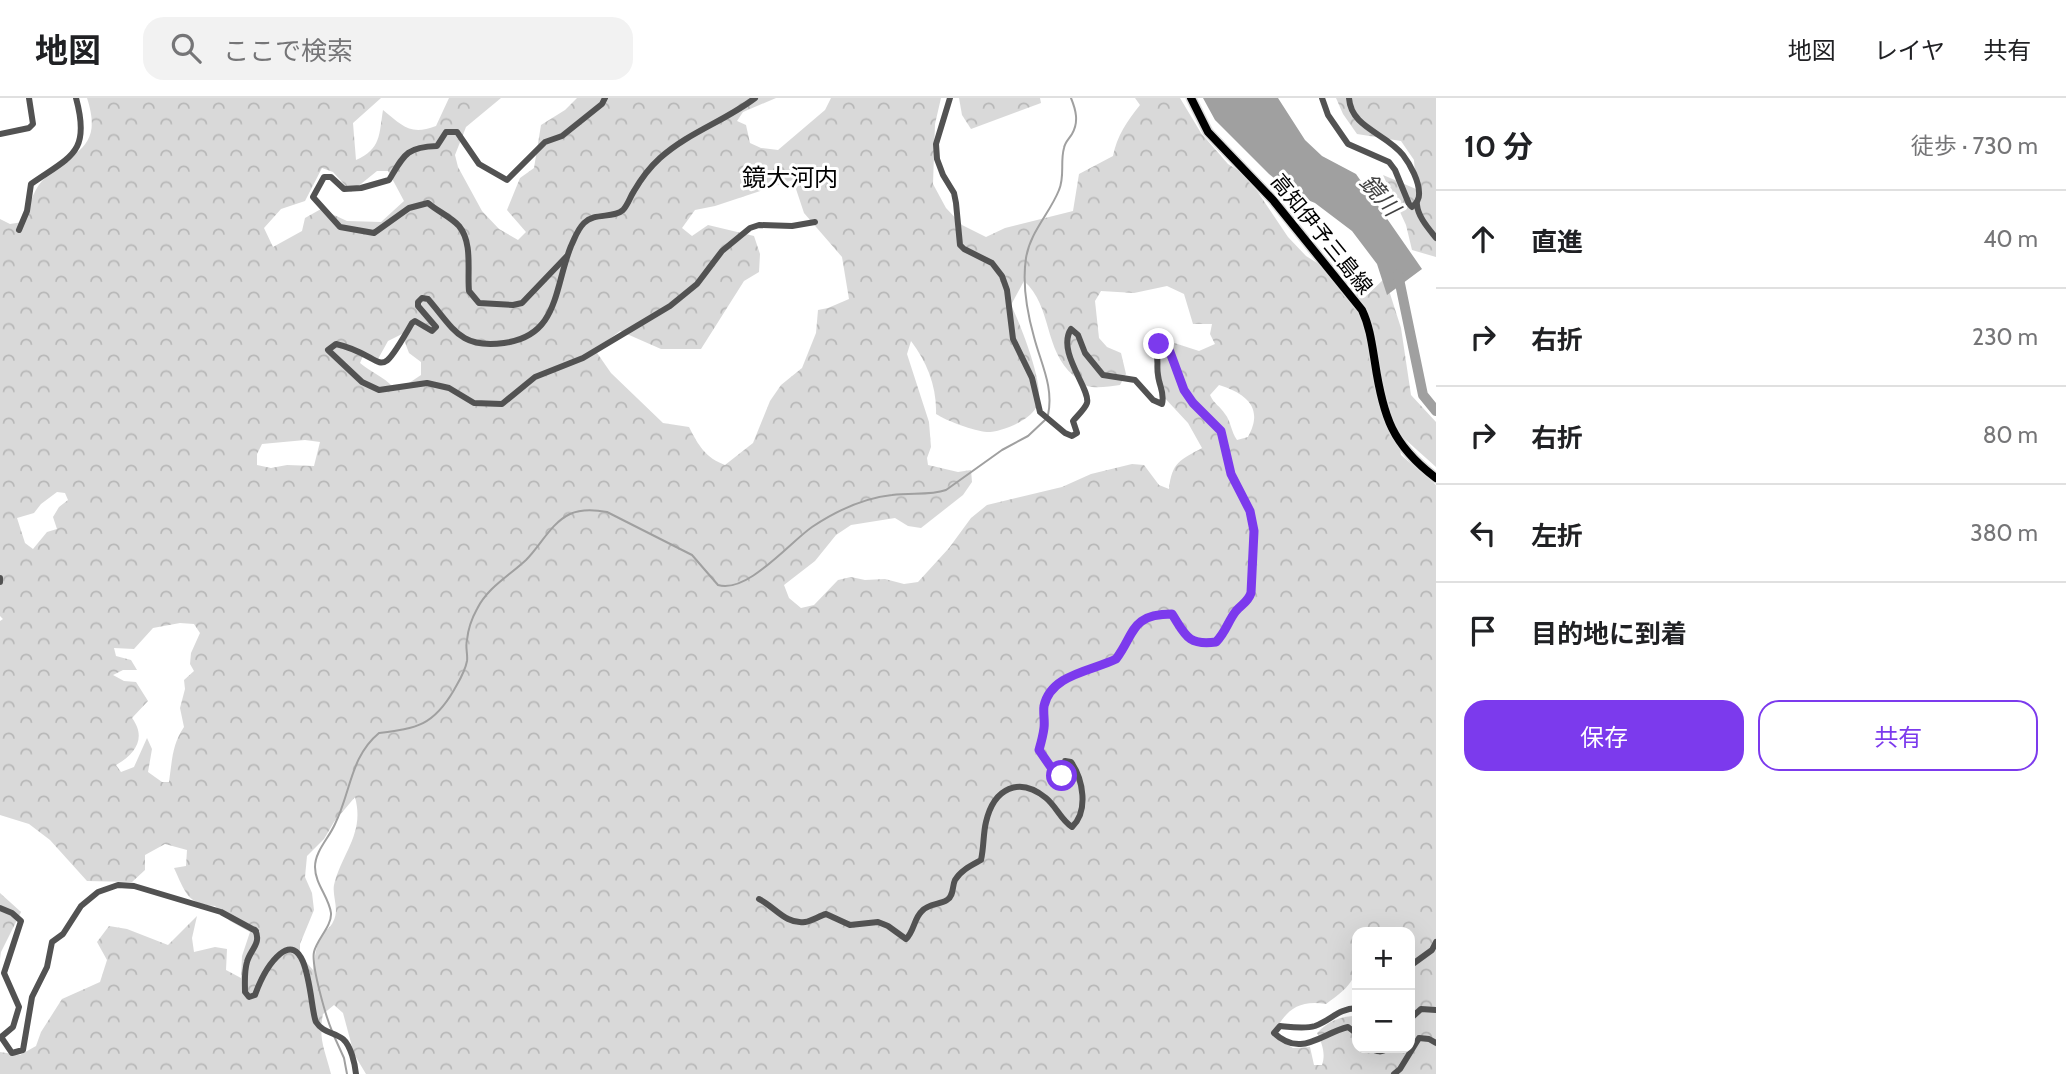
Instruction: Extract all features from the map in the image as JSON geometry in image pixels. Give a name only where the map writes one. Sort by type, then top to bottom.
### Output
[{"type":"main road","name":"高知伊予三島線","points":[[1191,98],[1208,132],[1273,200],[1362,310],[1370,331],[1376,370],[1392,432],[1414,461],[1436,478]]},
{"type":"street","points":[[0,134],[29,128],[33,124],[29,98]]},
{"type":"street","points":[[19,230],[27,211],[31,184],[72,156],[78,145],[82,131],[76,98]]},
{"type":"street","points":[[567,256],[522,303],[479,303],[469,291],[469,258],[458,224],[428,203],[409,208],[374,233],[340,227],[313,197],[324,177],[331,177],[344,189],[361,188],[388,180],[403,156],[412,148],[437,146],[446,132],[457,132],[480,164],[507,180],[518,172],[535,150],[545,142],[562,136],[602,104],[605,98]]},
{"type":"street","points":[[755,98],[739,110],[682,140],[658,160],[633,192],[625,208],[618,213],[590,218],[583,224],[574,237],[550,314],[541,329],[522,340],[487,345],[468,341],[457,334],[428,299],[422,298],[418,306],[436,327],[432,331],[415,321],[412,323],[392,358],[386,363],[373,362],[349,347],[335,344],[328,350],[362,382],[379,390],[427,383],[449,388],[474,403],[502,404],[535,377],[583,358],[670,306],[697,284],[722,251],[750,228],[759,225],[792,226],[815,222]]},
{"type":"street","points":[[759,899],[784,918],[794,922],[805,922],[826,914],[850,925],[878,922],[906,939],[921,911],[930,905],[946,901],[951,896],[954,881],[961,872],[981,860],[989,808],[1010,788],[1021,785],[1030,787],[1052,803],[1068,825],[1072,827],[1078,821],[1083,810],[1082,796],[1080,778],[1074,765],[1065,761],[1062,776],[1057,776],[1039,750],[1044,728],[1043,709],[1047,698],[1055,689],[1068,677],[1116,659],[1131,629],[1142,620],[1172,614],[1185,637],[1196,641],[1216,642],[1225,634],[1236,612],[1249,601],[1251,593],[1254,531],[1250,511],[1231,474],[1221,431],[1184,390],[1170,352],[1164,344],[1154,347],[1159,358],[1157,373],[1163,393],[1162,404],[1153,400],[1135,380],[1103,375],[1086,353],[1078,335],[1071,329],[1067,343],[1087,396],[1087,403],[1073,421],[1077,433],[1072,436],[1065,433],[1040,412],[1032,378],[1013,339],[1007,290],[1002,276],[992,262],[964,249],[957,238],[956,203],[937,159],[936,144],[950,98]]},
{"type":"street","points":[[1322,98],[1328,115],[1348,144],[1389,162],[1409,204],[1412,206],[1416,203]]},
{"type":"street","points":[[1349,98],[1350,111],[1360,123],[1391,141],[1405,157],[1419,187],[1416,203],[1436,238]]},
{"type":"street","points":[[0,908],[21,921],[4,973],[19,1007],[13,1027],[0,1038],[12,1053],[23,1051],[32,997],[47,967],[52,942],[63,934],[81,906],[97,892],[117,885],[220,912],[239,920],[256,932],[255,930],[258,933],[258,940],[247,960],[245,973],[245,992],[250,997],[255,995],[262,978],[279,955],[284,951],[293,951],[301,956],[306,965],[315,1021],[323,1030],[347,1044],[356,1074]]},
{"type":"street","points":[[1415,962],[1432,950],[1436,942]]},
{"type":"street","points":[[1415,1014],[1421,1009],[1436,1010]]},
{"type":"street","points":[[1352,1010],[1339,1011],[1323,1023],[1311,1027],[1280,1026],[1274,1032],[1281,1039],[1299,1045],[1348,1027],[1352,1030]]},
{"type":"street","points":[[1394,1074],[1419,1038],[1436,1043]]},
{"type":"green space","points":[[87,98],[381,98],[353,123],[356,160],[374,146],[383,110],[407,128],[420,130],[436,126],[449,98],[501,98],[466,127],[455,155],[458,167],[482,211],[499,229],[518,240],[526,232],[507,210],[520,178],[534,168],[541,125],[565,110],[577,98],[776,98],[743,112],[737,121],[746,125],[750,143],[761,148],[778,150],[825,110],[831,98],[941,98],[935,124],[933,184],[946,208],[962,225],[986,237],[1005,228],[1073,211],[1079,174],[1113,156],[1123,129],[1140,105],[1135,98],[1180,98],[1201,133],[1228,164],[1247,176],[1288,237],[1306,256],[1322,266],[1340,285],[1365,297],[1385,278],[1401,328],[1411,395],[1436,422],[1436,467],[1397,432],[1401,455],[1436,485],[1436,1074],[366,1074],[354,1054],[343,1013],[334,1005],[323,1014],[321,1031],[331,1074],[0,1074],[0,1052],[20,1055],[36,1046],[41,1032],[62,999],[100,982],[107,960],[97,942],[109,926],[127,929],[168,945],[197,916],[192,938],[194,952],[215,947],[227,949],[226,970],[241,978],[242,956],[250,932],[230,921],[215,906],[192,899],[184,890],[174,868],[186,866],[187,850],[165,844],[145,855],[145,870],[132,882],[87,881],[50,840],[29,824],[0,815],[0,621],[3,619],[0,616],[0,219],[10,224],[23,222],[39,185],[82,147],[92,129]],"holes":[[[322,168],[333,172],[351,192],[377,171],[388,171],[404,201],[381,222],[347,221],[321,209],[305,218],[302,231],[273,247],[264,228],[281,209],[305,201]],[[793,180],[804,213],[842,257],[849,299],[818,310],[816,333],[802,368],[781,385],[770,401],[753,443],[725,465],[703,450],[689,427],[663,423],[611,373],[595,350],[620,331],[661,349],[701,349],[744,281],[759,272],[760,254],[754,236],[708,225],[692,236],[682,228],[695,210]],[[1024,281],[1040,303],[1052,341],[1064,366],[1087,386],[1099,387],[1120,385],[1126,374],[1121,353],[1107,347],[1099,338],[1095,301],[1101,291],[1134,293],[1167,286],[1184,294],[1193,324],[1212,324],[1210,334],[1215,344],[1199,351],[1159,338],[1160,364],[1156,380],[1161,394],[1188,423],[1202,448],[1178,463],[1172,473],[1169,489],[1159,485],[1144,465],[1132,464],[1091,474],[1062,487],[987,505],[971,518],[949,548],[918,582],[904,584],[885,579],[865,580],[851,577],[838,580],[814,605],[801,608],[789,598],[784,585],[815,561],[836,535],[851,525],[895,518],[908,526],[921,528],[963,495],[972,482],[971,470],[958,472],[928,465],[927,458],[931,447],[929,422],[907,354],[911,341],[930,375],[936,414],[968,428],[987,432],[1009,427],[1035,410],[1038,404],[1038,383],[1011,305]],[[410,330],[404,340],[409,353],[421,362],[421,375],[409,383],[393,387],[360,363],[363,356],[378,359],[388,341]],[[1219,385],[1245,398],[1253,410],[1254,418],[1248,437],[1237,440],[1227,417],[1210,395]],[[305,440],[320,442],[314,466],[287,465],[271,468],[257,465],[257,454],[262,444]],[[57,492],[65,493],[68,500],[59,507],[53,517],[57,529],[47,532],[33,549],[25,543],[17,518],[34,513]],[[180,623],[194,624],[200,633],[191,653],[190,664],[194,671],[184,680],[185,689],[180,708],[184,727],[175,747],[169,782],[162,782],[148,772],[152,749],[147,738],[134,767],[121,772],[116,765],[129,756],[137,745],[138,732],[132,718],[148,701],[136,682],[124,681],[113,675],[123,670],[137,670],[131,660],[116,656],[114,648],[134,649],[153,628]],[[355,797],[355,832],[334,885],[335,917],[318,943],[313,970],[300,955],[300,944],[314,910],[312,893],[305,877],[307,856],[324,839]]]},
{"type":"green space","points":[[959,98],[1040,98],[1041,103],[971,129],[962,115]]},
{"type":"green space","points":[[1336,98],[1436,98],[1436,257],[1412,250],[1406,225],[1383,175],[1416,189],[1414,160],[1401,141],[1357,134]]},
{"type":"green space","points":[[0,893],[21,912],[0,959]]},
{"type":"shaded area","points":[[1203,98],[1278,98],[1305,140],[1322,156],[1356,174],[1422,269],[1387,295],[1377,264],[1352,231],[1315,203],[1293,194],[1269,174],[1215,120]]},
{"type":"waterway","points":[[1048,415],[1048,385],[1029,318],[1025,268],[1028,249],[1061,185],[1064,148],[1074,130],[1076,120],[1071,98]]},
{"type":"waterway","name":"鏡川","points":[[1398,274],[1423,395],[1436,411]]},
{"type":"waterway","points":[[332,1031],[314,959],[314,952],[329,923],[331,913],[315,867],[320,850],[340,812],[357,764],[369,742],[379,733],[414,727],[439,711],[465,669],[468,632],[482,601],[526,560],[557,523],[579,511],[607,512],[692,555],[718,585],[729,586],[754,575],[812,527],[850,506],[899,494],[946,490],[1002,450],[1028,436],[1045,420]]},
{"type":"waterway","points":[[334,1036],[344,1058],[347,1074]]},
{"type":"district","name":"鏡大河内","points":[[790,177]]},
{"type":"route","points":[[1062,776],[1057,776],[1050,769],[1039,750],[1044,728],[1043,709],[1047,698],[1055,689],[1068,677],[1116,659],[1131,629],[1142,620],[1172,614],[1185,637],[1208,643],[1216,642],[1225,634],[1236,612],[1249,601],[1251,593],[1254,531],[1250,511],[1231,474],[1221,431],[1193,403],[1184,390],[1170,352],[1164,344],[1159,344]]}]
